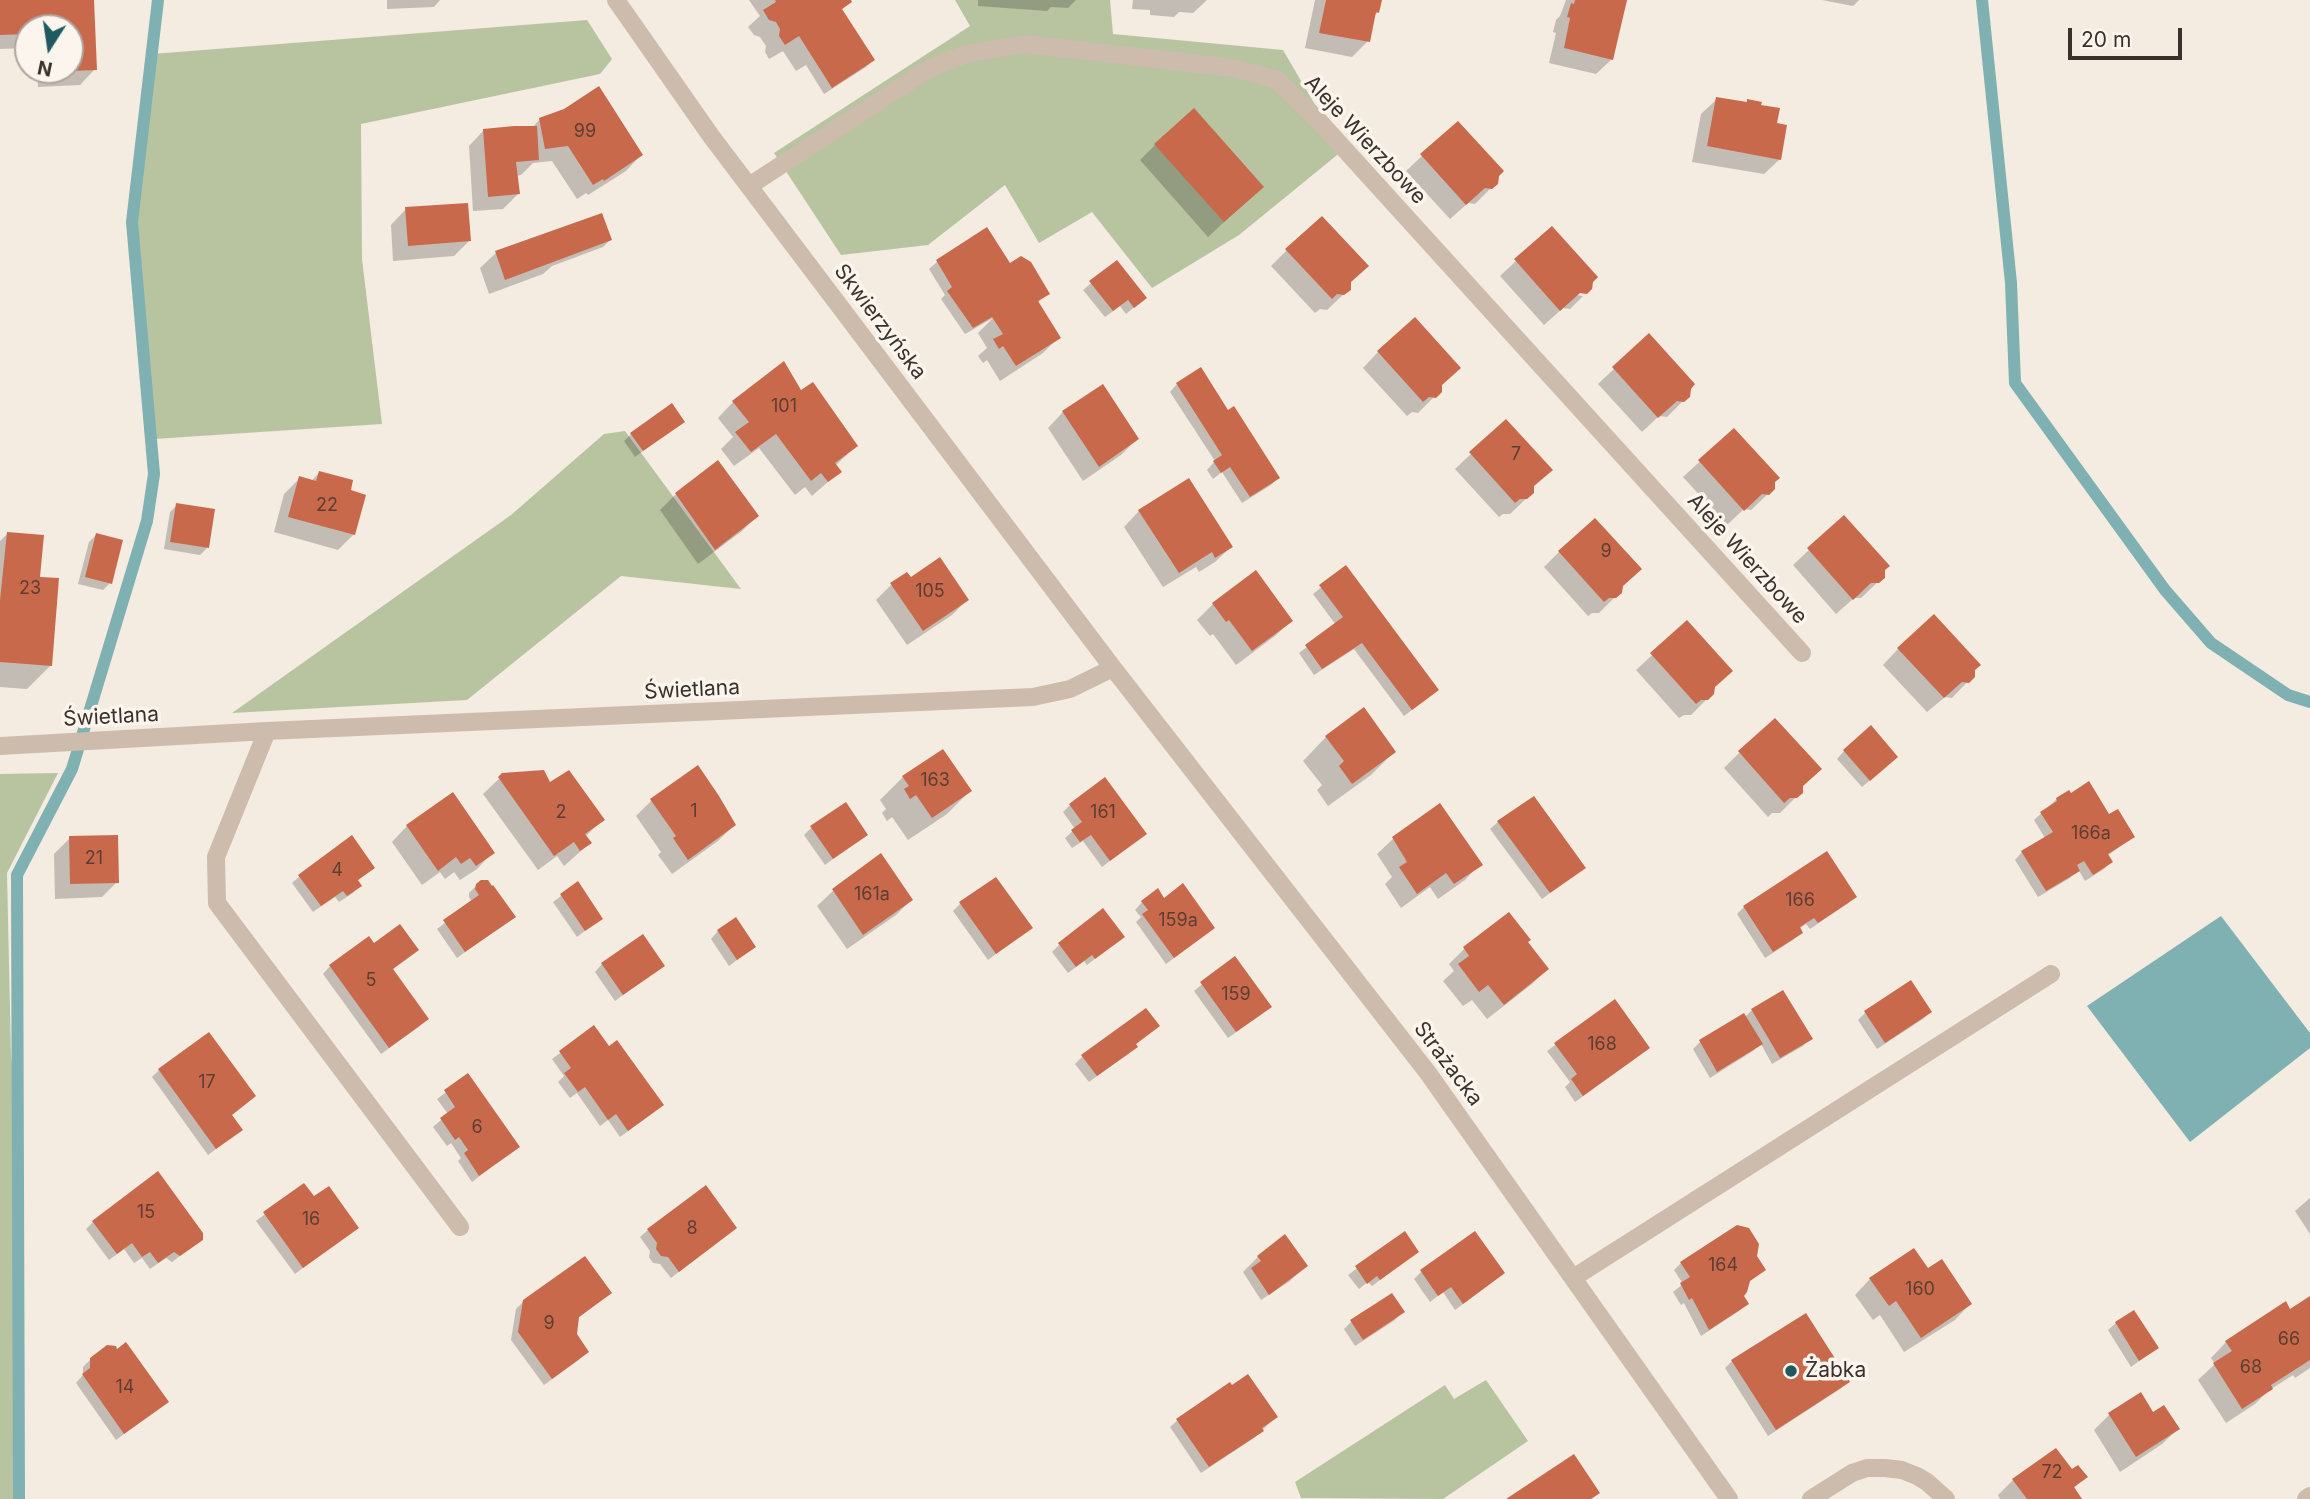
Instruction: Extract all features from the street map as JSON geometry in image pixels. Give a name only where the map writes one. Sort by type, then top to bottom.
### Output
[{"type":"street","name":"Skwierzyńska","points":[[616,0],[711,136],[1113,668]]},
{"type":"street","name":"Aleje Wierzbowe","points":[[749,186],[930,68],[966,54],[1025,44],[1234,68],[1278,80],[1318,120],[1802,653]]},
{"type":"street","name":"Świetlana","points":[[0,746],[267,731],[1033,697],[1070,689],[1113,668]]},
{"type":"street","name":"Strażacka","points":[[1113,668],[1428,1073],[1729,1499]]},
{"type":"street","points":[[267,731],[216,856],[217,903],[460,1227]]},
{"type":"street","points":[[1573,1278],[2051,974]]},
{"type":"street","points":[[1811,1499],[1852,1473],[1867,1468],[1885,1468],[1902,1470],[1917,1476],[1946,1499]]},
{"type":"green space","points":[[955,0],[1110,0],[1113,34],[1283,50],[1342,151],[1239,235],[1152,288],[1092,212],[1039,243],[1005,185],[928,245],[841,255],[774,153],[970,26]]},
{"type":"green space","points":[[587,20],[612,59],[600,74],[361,124],[362,259],[382,424],[154,439],[135,232],[152,54]]},
{"type":"green space","points":[[625,431],[741,589],[621,576],[467,700],[232,713],[511,515],[604,434]]},
{"type":"green space","points":[[58,773],[7,873],[11,1055],[21,1146],[20,1499],[0,1499],[0,774]]},
{"type":"green space","points":[[1486,1380],[1528,1441],[1443,1499],[1301,1498],[1295,1482],[1445,1385],[1454,1399]]},
{"type":"water","points":[[2221,916],[2310,1033],[2310,1048],[2190,1142],[2087,1006]]},
{"type":"building","points":[[0,0],[94,0],[97,70],[84,70],[84,14],[14,14],[14,34],[0,35]]},
{"type":"building","points":[[775,0],[851,0],[852,2],[842,9],[875,60],[832,88],[799,36],[785,45],[779,36],[780,29],[776,22],[769,20],[763,10],[776,2]]},
{"type":"building","points":[[1326,0],[1382,0],[1379,13],[1376,12],[1370,42],[1319,33]]},
{"type":"building","points":[[1575,0],[1627,0],[1613,60],[1564,48],[1570,18],[1567,17],[1571,3],[1574,4]]},
{"type":"building","points":[[599,86],[643,155],[604,181],[603,179],[593,185],[568,146],[545,149],[539,118],[564,109]]},
{"type":"building","points":[[1716,97],[1747,102],[1747,99],[1762,102],[1761,105],[1780,108],[1777,123],[1787,125],[1781,160],[1707,146]]},
{"type":"building","points":[[1194,108],[1264,187],[1224,222],[1154,144]]},
{"type":"building","points":[[1458,121],[1504,171],[1499,176],[1498,184],[1492,189],[1485,188],[1466,205],[1420,154]]},
{"type":"building","points":[[537,126],[539,160],[516,162],[520,194],[488,197],[483,129]]},
{"type":"building","points":[[468,203],[471,241],[408,246],[405,207]]},
{"type":"building","points":[[602,213],[612,240],[505,280],[495,251]]},
{"type":"building","points":[[1322,216],[1369,266],[1351,282],[1351,290],[1344,295],[1337,294],[1332,299],[1285,249]]},
{"type":"building","points":[[1552,226],[1598,277],[1587,294],[1580,293],[1560,311],[1514,259]]},
{"type":"building","points":[[987,227],[1010,263],[1021,256],[1031,262],[1050,294],[1038,301],[1061,338],[1016,366],[1003,346],[999,349],[993,339],[1003,334],[992,317],[973,328],[947,291],[952,287],[936,260]]},
{"type":"building","points":[[1117,260],[1147,298],[1134,308],[1128,300],[1113,311],[1089,281]]},
{"type":"building","points":[[1415,317],[1461,368],[1442,385],[1442,392],[1436,398],[1429,397],[1423,402],[1377,351]]},
{"type":"building","points":[[1649,333],[1695,384],[1690,397],[1684,402],[1677,401],[1658,418],[1612,367]]},
{"type":"building","points":[[784,361],[801,390],[813,382],[858,446],[835,463],[842,472],[828,482],[821,473],[811,481],[776,434],[751,452],[735,432],[749,422],[732,401]]},
{"type":"building","points":[[1201,367],[1228,410],[1234,406],[1280,478],[1250,497],[1230,467],[1221,473],[1213,461],[1222,455],[1176,383]]},
{"type":"building","points":[[1103,384],[1139,439],[1099,467],[1062,411]]},
{"type":"building","points":[[672,403],[685,422],[643,451],[630,433]]},
{"type":"building","points":[[1506,419],[1553,470],[1534,486],[1534,493],[1515,503],[1469,452]]},
{"type":"building","points":[[1734,428],[1780,478],[1769,495],[1762,494],[1744,511],[1698,460]]},
{"type":"building","points":[[718,460],[759,516],[715,550],[675,493]]},
{"type":"building","points":[[319,471],[353,480],[351,490],[366,495],[355,535],[288,517],[299,476],[316,481]]},
{"type":"building","points":[[1189,478],[1233,547],[1215,558],[1212,552],[1179,573],[1138,510]]},
{"type":"building","points":[[176,503],[215,509],[209,548],[170,542]]},
{"type":"building","points":[[1844,515],[1890,566],[1885,570],[1885,578],[1879,583],[1871,583],[1853,600],[1807,548]]},
{"type":"building","points":[[1595,518],[1642,569],[1623,586],[1622,593],[1604,602],[1558,551]]},
{"type":"building","points":[[7,532],[44,535],[40,577],[59,578],[52,666],[0,662],[0,600]]},
{"type":"building","points":[[96,533],[123,540],[112,584],[85,577]]},
{"type":"building","points":[[940,557],[969,600],[923,631],[890,583],[907,572],[911,577]]},
{"type":"building","points":[[1346,565],[1439,690],[1412,710],[1362,643],[1322,669],[1305,645],[1343,617],[1319,585]]},
{"type":"building","points":[[1256,570],[1293,621],[1252,651],[1229,620],[1226,622],[1212,603]]},
{"type":"building","points":[[1934,614],[1981,665],[1975,670],[1975,677],[1969,683],[1962,682],[1944,698],[1897,648]]},
{"type":"building","points":[[1687,620],[1733,671],[1715,687],[1714,694],[1708,700],[1701,700],[1696,704],[1650,653]]},
{"type":"building","points":[[1364,707],[1396,752],[1352,784],[1339,766],[1344,761],[1325,736]]},
{"type":"building","points":[[1775,718],[1822,769],[1803,786],[1803,793],[1784,803],[1738,751]]},
{"type":"building","points":[[1871,725],[1898,757],[1870,781],[1843,750]]},
{"type":"building","points":[[943,749],[972,791],[932,818],[916,795],[910,799],[904,789],[909,786],[902,776]]},
{"type":"building","points":[[698,765],[736,825],[688,860],[673,838],[676,836],[650,799]]},
{"type":"building","points":[[544,770],[550,782],[569,770],[605,820],[585,834],[592,843],[580,851],[574,842],[554,856],[498,777],[502,773]]},
{"type":"building","points":[[1105,777],[1147,834],[1110,861],[1091,835],[1080,842],[1071,830],[1082,822],[1069,804]]},
{"type":"building","points":[[2089,781],[2109,814],[2118,809],[2135,837],[2108,854],[2113,862],[2093,875],[2084,861],[2077,865],[2080,871],[2046,891],[2021,851],[2053,832],[2040,812],[2057,801],[2056,798],[2069,790],[2071,793]]},
{"type":"building","points":[[453,792],[495,853],[476,866],[470,858],[461,864],[456,857],[438,871],[406,825]]},
{"type":"building","points":[[1534,796],[1586,868],[1550,893],[1497,821]]},
{"type":"building","points":[[846,802],[868,835],[833,859],[810,826]]},
{"type":"building","points":[[1440,803],[1483,865],[1454,884],[1446,873],[1417,894],[1399,867],[1407,862],[1392,837]]},
{"type":"building","points":[[118,835],[119,883],[70,884],[69,836]]},
{"type":"building","points":[[352,835],[375,868],[358,880],[362,886],[347,896],[343,891],[321,906],[298,875]]},
{"type":"building","points":[[1827,851],[1857,897],[1818,923],[1814,918],[1800,927],[1803,933],[1773,952],[1743,906]]},
{"type":"building","points":[[881,853],[913,900],[863,935],[832,889]]},
{"type":"building","points":[[996,877],[1033,928],[996,954],[959,902]]},
{"type":"building","points":[[481,880],[488,880],[493,885],[516,917],[465,952],[443,920],[479,895],[475,889]]},
{"type":"building","points":[[578,881],[603,919],[585,931],[560,894]]},
{"type":"building","points":[[1183,883],[1215,928],[1174,958],[1142,914],[1148,910],[1141,901],[1158,888],[1164,898]]},
{"type":"building","points":[[1103,908],[1125,937],[1095,959],[1092,955],[1076,967],[1058,943]]},
{"type":"building","points":[[1509,912],[1549,969],[1504,1005],[1488,985],[1479,992],[1458,964],[1469,956],[1463,947]]},
{"type":"building","points":[[736,917],[756,947],[737,960],[717,930]]},
{"type":"building","points":[[400,924],[419,950],[393,969],[429,1019],[389,1048],[329,965],[369,936],[374,943]]},
{"type":"building","points":[[643,934],[665,966],[623,995],[601,963]]},
{"type":"building","points":[[1235,956],[1272,1007],[1236,1032],[1200,982]]},
{"type":"building","points":[[1911,980],[1932,1012],[1885,1043],[1864,1011]]},
{"type":"building","points":[[1783,990],[1813,1039],[1780,1058],[1751,1009]]},
{"type":"building","points":[[1615,999],[1650,1048],[1583,1096],[1571,1079],[1577,1074],[1554,1043]]},
{"type":"building","points":[[1146,1008],[1160,1026],[1136,1044],[1138,1047],[1097,1076],[1081,1055]]},
{"type":"building","points":[[1744,1013],[1763,1044],[1717,1072],[1699,1040]]},
{"type":"building","points":[[594,1025],[609,1046],[617,1040],[664,1105],[628,1131],[616,1114],[608,1120],[585,1087],[578,1092],[564,1073],[571,1068],[559,1051]]},
{"type":"building","points":[[209,1032],[256,1096],[232,1115],[243,1130],[216,1149],[158,1069]]},
{"type":"building","points":[[468,1073],[520,1147],[479,1176],[464,1153],[468,1150],[459,1137],[455,1140],[440,1118],[455,1107],[444,1090]]},
{"type":"building","points":[[158,1171],[203,1233],[203,1240],[180,1256],[174,1252],[158,1263],[150,1252],[142,1257],[132,1243],[117,1254],[92,1221]]},
{"type":"building","points":[[304,1183],[314,1196],[329,1186],[359,1228],[303,1268],[263,1212]]},
{"type":"building","points":[[706,1185],[737,1228],[679,1272],[668,1257],[661,1256],[656,1249],[657,1243],[647,1229]]},
{"type":"building","points":[[1737,1225],[1749,1228],[1759,1244],[1757,1256],[1766,1270],[1750,1281],[1744,1296],[1749,1304],[1709,1330],[1692,1298],[1689,1300],[1680,1283],[1690,1277],[1680,1262]]},
{"type":"building","points":[[1405,1231],[1419,1252],[1380,1280],[1377,1276],[1367,1284],[1355,1266]]},
{"type":"building","points":[[1475,1231],[1505,1273],[1463,1304],[1451,1287],[1438,1296],[1420,1270]]},
{"type":"building","points":[[1285,1234],[1308,1266],[1269,1295],[1251,1268],[1261,1261],[1257,1256]]},
{"type":"building","points":[[1914,1248],[1928,1268],[1942,1259],[1972,1304],[1921,1338],[1896,1301],[1889,1306],[1869,1278]]},
{"type":"building","points":[[585,1256],[612,1293],[579,1317],[577,1334],[589,1352],[552,1379],[518,1332],[523,1300]]},
{"type":"building","points":[[1392,1293],[1405,1312],[1363,1340],[1350,1320]]},
{"type":"building","points":[[2310,1296],[2310,1360],[2271,1385],[2273,1389],[2242,1409],[2213,1363],[2232,1351],[2225,1341],[2286,1301],[2290,1309]]},
{"type":"building","points":[[2134,1310],[2159,1348],[2139,1361],[2115,1322]]},
{"type":"building","name":"Żabka","points":[[1806,1313],[1850,1382],[1776,1430],[1731,1360]]},
{"type":"building","points":[[126,1342],[169,1402],[124,1434],[82,1374],[90,1368],[90,1358],[107,1345],[116,1346],[117,1349]]},
{"type":"building","points":[[1248,1374],[1278,1417],[1262,1428],[1264,1431],[1209,1467],[1176,1419],[1230,1382],[1232,1385]]},
{"type":"building","points":[[2141,1392],[2153,1412],[2164,1405],[2180,1429],[2136,1457],[2108,1413]]},
{"type":"building","points":[[2056,1448],[2072,1469],[2078,1465],[2088,1477],[2074,1487],[2082,1499],[2027,1499],[2012,1479]]},
{"type":"building","points":[[1574,1454],[1600,1493],[1591,1499],[1506,1499]]},
{"type":"waterway","points":[[19,1499],[17,875],[72,769],[147,521],[154,474],[132,222],[158,0]]},
{"type":"waterway","points":[[1982,0],[2011,283],[2015,383],[2165,590],[2211,643],[2288,695],[2310,702]]},
{"type":"place","name":"Żabka","points":[[1791,1371]]}]
